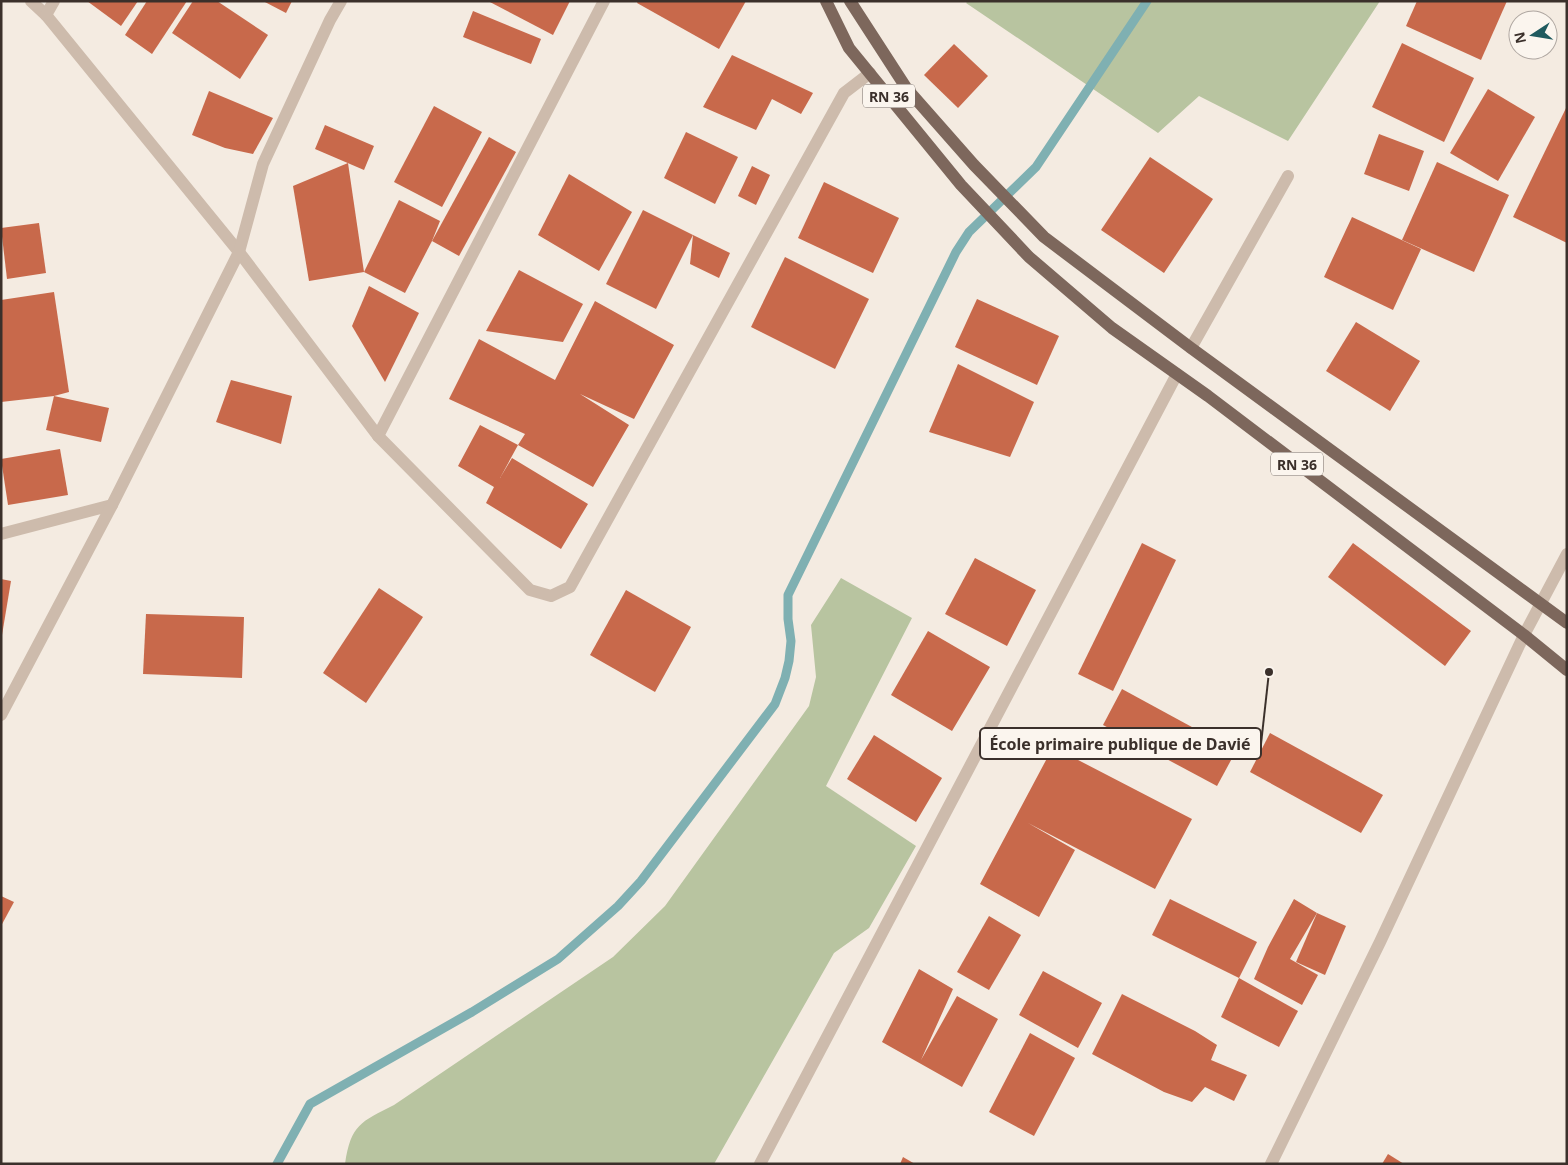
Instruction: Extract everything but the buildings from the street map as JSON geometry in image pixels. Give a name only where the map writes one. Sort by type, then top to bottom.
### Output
[{"type":"main road","name":"RN 36","points":[[826,1],[849,48],[962,185],[1029,257],[1112,328],[1177,374],[1524,635],[1567,670]]},
{"type":"main road","name":"RN 36","points":[[850,1],[907,89],[974,165],[1044,237],[1191,348],[1541,603],[1567,624]]},
{"type":"street","points":[[31,1],[46,15],[239,252],[378,436],[530,590],[551,596],[570,586],[844,93],[870,73]]},
{"type":"street","points":[[46,15],[54,1]]},
{"type":"street","points":[[1,715],[112,504],[239,252],[263,164],[330,20],[341,1]]},
{"type":"street","points":[[378,436],[604,1]]},
{"type":"street","points":[[1191,348],[1288,176]]},
{"type":"street","points":[[760,1164],[1177,374]]},
{"type":"street","points":[[1,534],[112,504]]},
{"type":"street","points":[[1272,1164],[1380,942],[1524,635],[1567,554]]},
{"type":"green space","points":[[968,1],[1380,1],[1288,141],[1199,96],[1158,133],[966,3]]},
{"type":"green space","points":[[841,578],[912,618],[826,786],[916,846],[869,928],[834,953],[714,1164],[345,1164],[351,1140],[359,1126],[394,1105],[613,957],[665,906],[809,706],[816,677],[811,625]]},
{"type":"waterway","points":[[277,1164],[310,1104],[472,1012],[558,959],[618,906],[641,881],[775,704],[789,661],[791,641],[788,619],[788,595],[956,252],[969,232],[1036,167],[1147,1]]},
{"type":"place","name":"École primaire publique de Davié","points":[[1269,672]]}]
